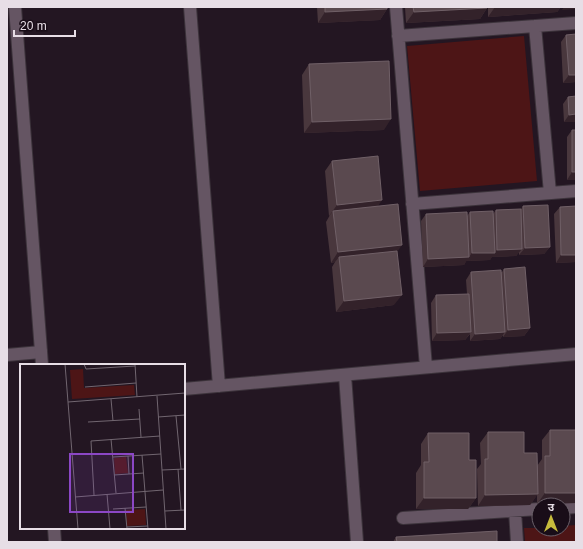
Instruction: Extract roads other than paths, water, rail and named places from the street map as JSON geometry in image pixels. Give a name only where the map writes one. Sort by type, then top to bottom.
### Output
[{"type":"street","points":[[15,7],[42,364]]},
{"type":"street","points":[[190,7],[219,386]]},
{"type":"street","points":[[396,7],[426,367]]},
{"type":"street","points":[[398,36],[576,23]]},
{"type":"street","points":[[535,26],[550,194]]},
{"type":"street","points":[[412,204],[576,192]]},
{"type":"street","points":[[7,355],[41,352]]},
{"type":"street","points":[[185,389],[576,354]]},
{"type":"street","points":[[345,375],[357,542]]},
{"type":"street","points":[[403,518],[531,510]]},
{"type":"street","points":[[515,511],[517,542]]},
{"type":"street","points":[[54,529],[55,542]]}]
